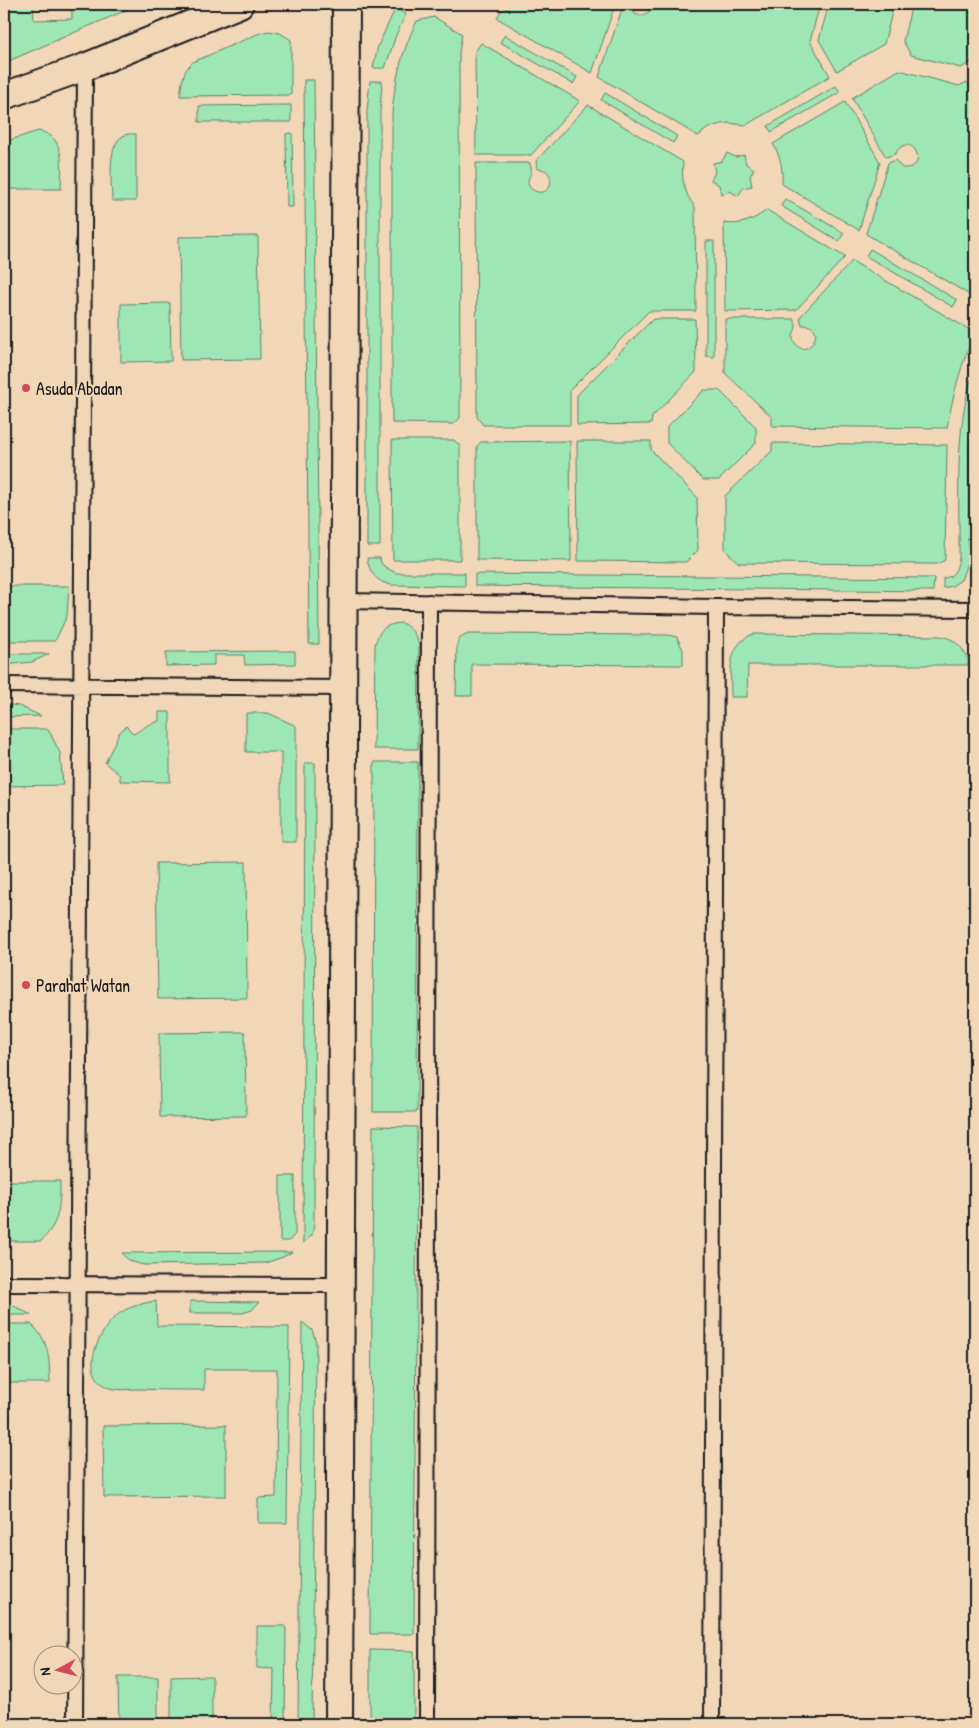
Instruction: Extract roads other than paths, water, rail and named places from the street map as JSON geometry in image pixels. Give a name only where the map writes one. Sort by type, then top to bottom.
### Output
[{"type":"street","points":[[4,96],[85,67],[240,4]]},
{"type":"street","points":[[339,1724],[346,4]]},
{"type":"lane","points":[[75,1724],[85,67]]},
{"type":"lane","points":[[344,601],[975,609]]},
{"type":"lane","points":[[427,1724],[429,602]]},
{"type":"lane","points":[[712,1724],[716,607]]},
{"type":"lane","points":[[4,685],[343,688]]},
{"type":"lane","points":[[4,1284],[341,1285]]},
{"type":"place","name":"Asuda Abadan","points":[[26,388]]},
{"type":"place","name":"Parahat Watan","points":[[26,985]]}]
